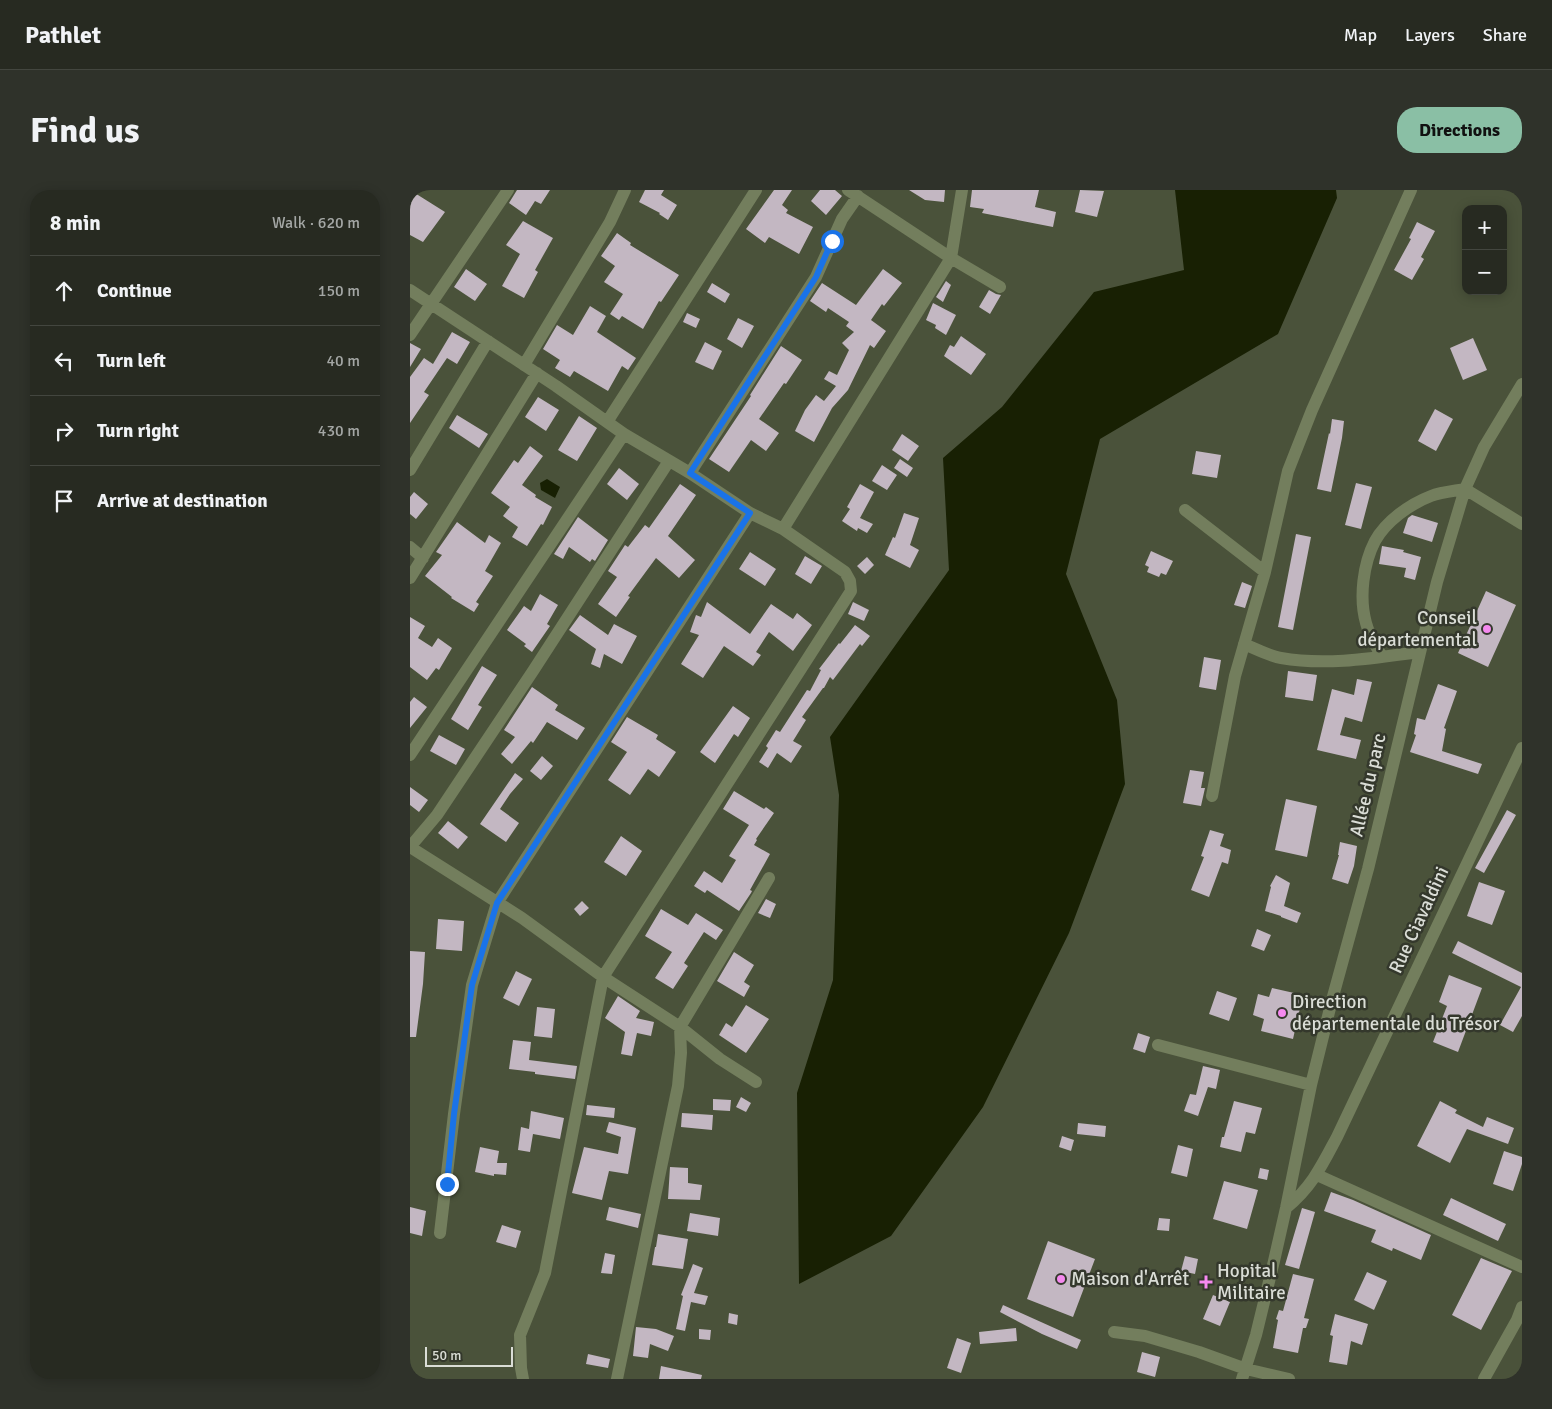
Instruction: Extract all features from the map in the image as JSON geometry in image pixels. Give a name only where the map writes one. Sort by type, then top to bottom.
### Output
[{"type":"street","points":[[410,335],[508,190]]},
{"type":"street","points":[[524,365],[610,222],[625,190]]},
{"type":"street","points":[[607,422],[756,190]]},
{"type":"street","points":[[782,529],[951,258],[962,190]]},
{"type":"street","points":[[1212,796],[1236,676],[1265,572],[1288,471],[1312,410],[1411,190]]},
{"type":"street","points":[[690,473],[816,277],[853,193],[951,258],[1000,287]]},
{"type":"street","points":[[410,290],[624,434],[690,473],[750,513],[782,529],[845,572],[850,581],[850,591],[603,977],[546,1273],[520,1335],[523,1379]]},
{"type":"street","points":[[410,470],[488,341]]},
{"type":"street","points":[[410,578],[536,373]]},
{"type":"street","name":"Allée du parc","points":[[1244,1374],[1258,1326],[1286,1208],[1311,1085],[1368,869],[1437,582],[1464,489],[1484,447],[1522,384]]},
{"type":"street","points":[[410,755],[624,434]]},
{"type":"street","points":[[669,461],[437,815],[410,847],[522,918],[603,977],[680,1027],[720,1059],[756,1082]]},
{"type":"street","points":[[1382,657],[1369,634],[1362,600],[1364,578],[1369,558],[1376,540],[1389,524],[1413,504],[1433,495],[1464,489],[1522,524]]},
{"type":"street","points":[[1185,510],[1265,572]]},
{"type":"street","points":[[440,1233],[472,985],[497,903],[750,513]]},
{"type":"street","points":[[410,547],[423,558]]},
{"type":"street","points":[[1244,644],[1279,658],[1312,660],[1347,660],[1419,652]]},
{"type":"street","name":"Rue Ciavaldini","points":[[1286,1208],[1300,1196],[1317,1175],[1522,748]]},
{"type":"street","points":[[617,1379],[678,1086],[681,1053],[680,1027],[769,878]]},
{"type":"street","points":[[1158,1046],[1311,1085]]},
{"type":"street","points":[[1317,1175],[1522,1267]]},
{"type":"street","points":[[1484,1379],[1517,1320],[1522,1307]]},
{"type":"street","points":[[1114,1332],[1145,1336],[1199,1352],[1244,1374],[1289,1379]]},
{"type":"shaded area","points":[[410,190],[1522,190],[1522,1379],[410,1379]]},
{"type":"shaded area","points":[[1175,190],[1336,190],[1337,198],[1278,334],[1100,439],[1066,574],[1117,700],[1125,784],[1069,933],[983,1107],[891,1236],[799,1284],[797,1093],[833,980],[839,795],[830,737],[949,570],[943,458],[1002,407],[1094,292],[1184,270]]},
{"type":"shaded area","points":[[547,479],[560,487],[555,498],[541,490],[540,483]]},
{"type":"building","points":[[410,190],[445,212],[423,242],[410,235]]},
{"type":"building","points":[[517,190],[550,190],[541,204],[535,201],[526,215],[509,203]]},
{"type":"building","points":[[645,190],[664,190],[661,195],[677,205],[668,220],[660,213],[639,202]]},
{"type":"building","points":[[774,190],[792,190],[782,205],[788,210],[786,213],[813,227],[799,254],[769,237],[765,243],[746,229]]},
{"type":"building","points":[[820,190],[835,190],[842,196],[826,215],[811,201]]},
{"type":"building","points":[[909,190],[945,190],[944,202],[925,200]]},
{"type":"building","points":[[972,190],[1039,190],[1035,207],[1056,212],[1053,227],[982,213],[984,209],[970,207]]},
{"type":"building","points":[[1080,190],[1104,191],[1097,217],[1075,212]]},
{"type":"building","points":[[523,221],[553,238],[535,270],[538,272],[524,298],[502,286],[520,254],[506,245]]},
{"type":"building","points":[[1417,222],[1435,231],[1421,257],[1424,259],[1412,280],[1394,270],[1411,239],[1409,238]]},
{"type":"building","points":[[617,233],[631,243],[630,245],[679,275],[661,302],[659,301],[643,329],[622,316],[619,320],[610,314],[623,294],[604,282],[615,266],[601,256]]},
{"type":"building","points":[[466,269],[487,284],[475,301],[454,287]]},
{"type":"building","points":[[883,269],[902,283],[884,306],[882,304],[871,320],[886,331],[874,348],[870,345],[848,390],[832,408],[814,442],[795,431],[805,410],[816,395],[824,401],[836,386],[824,379],[829,371],[837,375],[849,350],[842,343],[854,332],[846,326],[849,322],[828,308],[826,312],[810,301],[822,283],[856,305]]},
{"type":"building","points":[[946,281],[951,285],[943,302],[936,297]]},
{"type":"building","points":[[712,283],[730,294],[725,303],[707,292]]},
{"type":"building","points":[[989,290],[1001,295],[990,314],[979,307]]},
{"type":"building","points":[[933,303],[956,315],[946,335],[935,328],[936,325],[926,320]]},
{"type":"building","points":[[590,306],[606,316],[597,332],[636,358],[628,370],[622,366],[608,391],[574,371],[570,377],[555,368],[560,360],[543,349],[557,325],[573,335]]},
{"type":"building","points":[[687,313],[700,319],[696,328],[683,322]]},
{"type":"building","points":[[738,318],[754,326],[742,348],[727,339]]},
{"type":"building","points":[[452,332],[470,342],[457,364],[447,358],[424,392],[429,395],[410,423],[410,377],[424,358],[433,364]]},
{"type":"building","points":[[961,336],[986,354],[971,375],[944,356],[950,345],[954,347]]},
{"type":"building","points":[[1473,338],[1487,370],[1463,380],[1450,348]]},
{"type":"building","points":[[705,342],[722,351],[713,370],[695,362]]},
{"type":"building","points":[[410,343],[421,349],[410,367]]},
{"type":"building","points":[[781,346],[802,360],[759,419],[779,433],[766,451],[751,440],[729,472],[709,459],[751,396]]},
{"type":"building","points":[[538,397],[559,410],[546,431],[525,417]]},
{"type":"building","points":[[1435,409],[1453,419],[1436,451],[1418,441]]},
{"type":"building","points":[[457,415],[488,434],[479,448],[449,428]]},
{"type":"building","points":[[579,416],[597,428],[577,461],[558,450]]},
{"type":"building","points":[[1332,419],[1344,421],[1331,492],[1317,489]]},
{"type":"building","points":[[902,434],[919,446],[908,461],[892,450]]},
{"type":"building","points":[[530,446],[543,456],[522,485],[536,495],[535,497],[552,507],[543,525],[541,524],[527,546],[512,537],[518,527],[503,516],[510,507],[491,493],[514,460],[518,463]]},
{"type":"building","points":[[1196,451],[1221,455],[1217,478],[1192,474]]},
{"type":"building","points":[[900,459],[913,468],[907,477],[894,468]]},
{"type":"building","points":[[882,465],[897,475],[887,490],[872,481]]},
{"type":"building","points":[[619,468],[639,484],[627,500],[607,484]]},
{"type":"building","points":[[1356,483],[1372,487],[1361,529],[1345,525]]},
{"type":"building","points":[[680,484],[696,495],[668,536],[695,560],[679,578],[656,558],[628,596],[630,597],[616,617],[598,604],[617,577],[608,571],[625,545],[628,547],[645,525],[649,528]]},
{"type":"building","points":[[860,484],[874,492],[860,518],[873,524],[867,533],[858,528],[857,531],[842,521],[850,509],[847,507]]},
{"type":"building","points":[[414,492],[428,504],[416,519],[410,514],[410,497]]},
{"type":"building","points":[[904,513],[919,518],[910,545],[919,550],[910,568],[885,555],[893,537],[895,538]]},
{"type":"building","points":[[1412,515],[1438,523],[1432,542],[1403,533],[1408,518]]},
{"type":"building","points":[[578,517],[608,540],[595,561],[592,559],[590,562],[569,547],[563,559],[554,554]]},
{"type":"building","points":[[457,522],[485,543],[489,535],[501,543],[485,571],[493,576],[476,602],[479,604],[474,612],[451,598],[425,576],[442,555],[436,552]]},
{"type":"building","points":[[1296,534],[1311,537],[1293,630],[1278,627]]},
{"type":"building","points":[[1382,546],[1404,550],[1403,552],[1421,557],[1415,580],[1404,577],[1406,568],[1379,564]]},
{"type":"building","points":[[1151,551],[1173,561],[1166,575],[1161,573],[1159,577],[1147,572],[1149,567],[1145,565]]},
{"type":"building","points":[[750,552],[776,569],[765,586],[739,569]]},
{"type":"building","points":[[805,556],[822,566],[811,584],[795,574]]},
{"type":"building","points":[[867,557],[874,565],[865,574],[857,566]]},
{"type":"building","points":[[1242,582],[1252,586],[1245,608],[1234,605]]},
{"type":"building","name":"Conseil départemental","points":[[1486,591],[1516,605],[1488,667],[1458,653]]},
{"type":"building","points":[[540,594],[558,605],[547,624],[550,626],[532,652],[524,646],[526,644],[507,630],[524,606],[531,611]]},
{"type":"building","points":[[707,602],[750,634],[771,604],[793,619],[797,613],[812,625],[793,651],[769,632],[756,652],[761,655],[753,666],[724,646],[703,678],[681,664],[699,635],[690,632],[696,615],[701,617]]},
{"type":"building","points":[[853,602],[869,610],[864,621],[848,614]]},
{"type":"building","points":[[580,615],[608,635],[614,624],[637,636],[622,664],[604,654],[600,668],[591,664],[596,649],[569,630]]},
{"type":"building","points":[[410,617],[425,626],[418,638],[432,647],[438,638],[452,648],[439,670],[436,668],[427,680],[410,667]]},
{"type":"building","points":[[855,625],[870,636],[862,646],[860,644],[833,680],[830,677],[802,717],[806,720],[793,741],[802,746],[791,763],[777,753],[768,768],[759,762],[768,748],[766,746],[776,730],[780,732],[807,690],[810,691],[821,670],[819,669]]},
{"type":"building","points":[[1204,657],[1221,660],[1216,690],[1199,687]]},
{"type":"building","points":[[482,666],[497,675],[478,705],[482,707],[468,730],[451,719]]},
{"type":"building","points":[[1288,671],[1317,675],[1313,701],[1285,697]]},
{"type":"building","points":[[1357,679],[1372,682],[1362,722],[1345,717],[1340,735],[1361,740],[1356,759],[1317,750],[1332,689],[1354,695]]},
{"type":"building","points":[[1438,684],[1457,691],[1444,728],[1446,729],[1442,751],[1482,764],[1478,774],[1410,752],[1416,735],[1414,734],[1417,718],[1425,720]]},
{"type":"building","points":[[532,687],[558,705],[555,710],[585,728],[577,740],[547,722],[533,743],[531,741],[512,764],[501,754],[515,737],[504,730]]},
{"type":"building","points":[[414,697],[427,707],[410,728],[410,702]]},
{"type":"building","points":[[733,706],[750,718],[738,737],[734,734],[715,763],[700,752]]},
{"type":"building","points":[[627,717],[658,735],[656,739],[676,752],[659,777],[648,769],[630,795],[608,780],[627,752],[611,742]]},
{"type":"building","points":[[439,735],[465,749],[456,765],[430,751]]},
{"type":"building","points":[[542,756],[553,766],[541,780],[530,771]]},
{"type":"building","points":[[1190,770],[1204,772],[1201,788],[1205,788],[1201,806],[1183,803]]},
{"type":"building","points":[[515,773],[523,779],[500,809],[519,823],[506,842],[480,824]]},
{"type":"building","points":[[410,787],[428,800],[419,812],[410,805]]},
{"type":"building","points":[[734,791],[774,813],[754,845],[770,854],[750,890],[752,891],[751,893],[739,911],[707,890],[705,893],[694,886],[704,871],[722,883],[736,860],[729,856],[749,825],[723,809]]},
{"type":"building","points":[[1286,799],[1317,806],[1307,857],[1275,850]]},
{"type":"building","points":[[1507,810],[1516,815],[1484,873],[1475,868]]},
{"type":"building","points":[[448,821],[468,837],[458,849],[438,833]]},
{"type":"building","points":[[1210,830],[1224,834],[1220,846],[1231,850],[1228,864],[1222,862],[1209,897],[1191,890],[1204,857],[1201,856]]},
{"type":"building","points":[[621,836],[642,851],[626,876],[604,862]]},
{"type":"building","points":[[1340,842],[1357,846],[1354,866],[1348,884],[1332,879],[1339,855]]},
{"type":"building","points":[[1276,875],[1290,883],[1284,906],[1301,913],[1297,923],[1265,911],[1270,886]]},
{"type":"building","points":[[1479,882],[1505,891],[1492,925],[1467,916]]},
{"type":"building","points":[[766,899],[776,904],[770,918],[758,913]]},
{"type":"building","points":[[582,901],[589,908],[580,916],[574,909]]},
{"type":"building","points":[[661,909],[688,925],[696,913],[723,930],[716,940],[704,932],[684,963],[688,966],[673,989],[655,978],[672,952],[645,936]]},
{"type":"building","points":[[438,919],[464,921],[462,951],[436,949]]},
{"type":"building","points":[[1257,929],[1271,935],[1264,951],[1251,946]]},
{"type":"building","points":[[1458,941],[1522,973],[1522,1016],[1513,1032],[1500,1025],[1521,987],[1452,953]]},
{"type":"building","points":[[410,951],[425,952],[416,1037],[410,1037]]},
{"type":"building","points":[[734,952],[754,965],[744,982],[750,986],[744,997],[717,981]]},
{"type":"building","points":[[516,971],[532,979],[519,1006],[503,998]]},
{"type":"building","points":[[1449,975],[1482,988],[1458,1052],[1433,1042],[1447,1006],[1439,1002]]},
{"type":"building","name":"Direction départementale du Trésor","points":[[1272,988],[1303,995],[1293,1039],[1261,1031],[1264,1019],[1253,1015],[1258,994],[1269,997]]},
{"type":"building","points":[[1217,991],[1237,998],[1229,1021],[1209,1014]]},
{"type":"building","points":[[618,996],[640,1011],[636,1018],[654,1022],[651,1036],[637,1033],[632,1056],[621,1054],[625,1032],[605,1018]]},
{"type":"building","points":[[746,1005],[769,1019],[746,1053],[719,1035],[726,1023],[732,1027]]},
{"type":"building","points":[[537,1007],[555,1009],[552,1038],[534,1036]]},
{"type":"building","points":[[1138,1033],[1150,1037],[1145,1053],[1133,1049]]},
{"type":"building","points":[[513,1040],[531,1042],[529,1060],[577,1066],[575,1079],[509,1069]]},
{"type":"building","points":[[1203,1066],[1220,1070],[1216,1089],[1208,1087],[1198,1116],[1184,1111],[1190,1094],[1196,1095]]},
{"type":"building","points":[[741,1097],[751,1103],[746,1112],[736,1107]]},
{"type":"building","points":[[713,1099],[731,1100],[730,1111],[713,1110]]},
{"type":"building","points":[[1234,1101],[1262,1108],[1255,1134],[1246,1132],[1241,1152],[1220,1147]]},
{"type":"building","points":[[1440,1101],[1457,1110],[1455,1113],[1483,1127],[1487,1117],[1514,1128],[1508,1144],[1467,1129],[1450,1163],[1417,1146]]},
{"type":"building","points":[[587,1105],[615,1108],[614,1118],[586,1115]]},
{"type":"building","points":[[531,1111],[564,1118],[560,1139],[533,1134],[530,1152],[518,1150],[521,1127],[529,1129]]},
{"type":"building","points":[[682,1113],[713,1115],[712,1130],[681,1127]]},
{"type":"building","points":[[609,1122],[636,1128],[628,1174],[609,1171],[602,1200],[572,1193],[584,1147],[618,1154],[621,1137],[606,1132]]},
{"type":"building","points":[[1078,1123],[1106,1126],[1105,1137],[1077,1134]]},
{"type":"building","points":[[1062,1136],[1074,1140],[1071,1151],[1059,1147]]},
{"type":"building","points":[[1178,1145],[1193,1149],[1187,1177],[1171,1173]]},
{"type":"building","points":[[480,1147],[499,1151],[497,1163],[507,1163],[506,1175],[494,1174],[494,1176],[475,1172]]},
{"type":"building","points":[[1504,1151],[1522,1157],[1522,1164],[1513,1191],[1493,1184]]},
{"type":"building","points":[[670,1167],[688,1168],[688,1183],[702,1185],[700,1200],[668,1199]]},
{"type":"building","points":[[1260,1168],[1269,1170],[1267,1180],[1258,1178]]},
{"type":"building","points":[[1224,1181],[1258,1190],[1247,1229],[1213,1219]]},
{"type":"building","points":[[1331,1192],[1431,1235],[1421,1260],[1393,1248],[1392,1251],[1371,1242],[1376,1230],[1324,1211]]},
{"type":"building","points":[[1451,1198],[1506,1224],[1498,1241],[1443,1215]]},
{"type":"building","points":[[410,1207],[426,1211],[422,1236],[410,1233]]},
{"type":"building","points":[[609,1207],[641,1214],[638,1228],[606,1220]]},
{"type":"building","points":[[1302,1208],[1315,1212],[1299,1269],[1285,1265]]},
{"type":"building","points":[[690,1213],[720,1218],[718,1236],[687,1231]]},
{"type":"building","points":[[1159,1218],[1170,1219],[1169,1231],[1157,1230]]},
{"type":"building","points":[[502,1225],[521,1231],[516,1248],[496,1242]]},
{"type":"building","points":[[658,1234],[688,1239],[683,1269],[652,1265]]},
{"type":"building","name":"Maison d'Arrêt","points":[[1048,1241],[1095,1259],[1073,1317],[1027,1299]]},
{"type":"building","points":[[605,1253],[615,1255],[612,1274],[601,1273]]},
{"type":"building","points":[[1185,1256],[1198,1259],[1195,1274],[1181,1271]]},
{"type":"building","points":[[1481,1258],[1512,1271],[1481,1330],[1452,1315]]},
{"type":"building","points":[[693,1264],[703,1268],[694,1293],[708,1296],[705,1305],[691,1302],[685,1331],[676,1329],[683,1296],[681,1295]]},
{"type":"building","points":[[1367,1272],[1387,1281],[1374,1310],[1354,1300]]},
{"type":"building","points":[[1293,1274],[1314,1279],[1304,1318],[1309,1319],[1306,1328],[1303,1328],[1298,1353],[1273,1348],[1278,1320],[1276,1319],[1279,1310],[1283,1311]]},
{"type":"building","points":[[1213,1295],[1230,1302],[1220,1326],[1203,1319]]},
{"type":"building","points":[[1003,1305],[1081,1340],[1077,1349],[1042,1334],[1000,1312]]},
{"type":"building","points":[[729,1313],[738,1315],[737,1325],[728,1323]]},
{"type":"building","points":[[1335,1314],[1368,1324],[1362,1345],[1351,1341],[1347,1365],[1329,1362],[1333,1336],[1330,1335]]},
{"type":"building","points":[[636,1327],[656,1329],[674,1336],[668,1351],[650,1344],[648,1358],[633,1356]]},
{"type":"building","points":[[1016,1328],[1017,1341],[980,1344],[979,1332]]},
{"type":"building","points":[[699,1329],[711,1330],[710,1340],[699,1339]]},
{"type":"building","points":[[957,1338],[971,1343],[961,1373],[947,1368]]},
{"type":"building","points":[[1142,1352],[1160,1357],[1155,1377],[1137,1372]]},
{"type":"building","points":[[588,1354],[610,1359],[608,1368],[586,1364]]},
{"type":"building","points":[[661,1366],[702,1375],[701,1379],[659,1379]]},
{"type":"place","name":"Conseil départemental","points":[[1487,629]]},
{"type":"place","name":"Direction départementale du Trésor","points":[[1282,1013]]},
{"type":"place","name":"Maison d'Arrêt","points":[[1061,1279]]},
{"type":"place","name":"Hopital Militaire","points":[[1206,1282]]},
{"type":"route","points":[[447,1184],[454,1114],[472,985],[497,903],[750,513],[690,473],[816,277],[832,241]]}]
